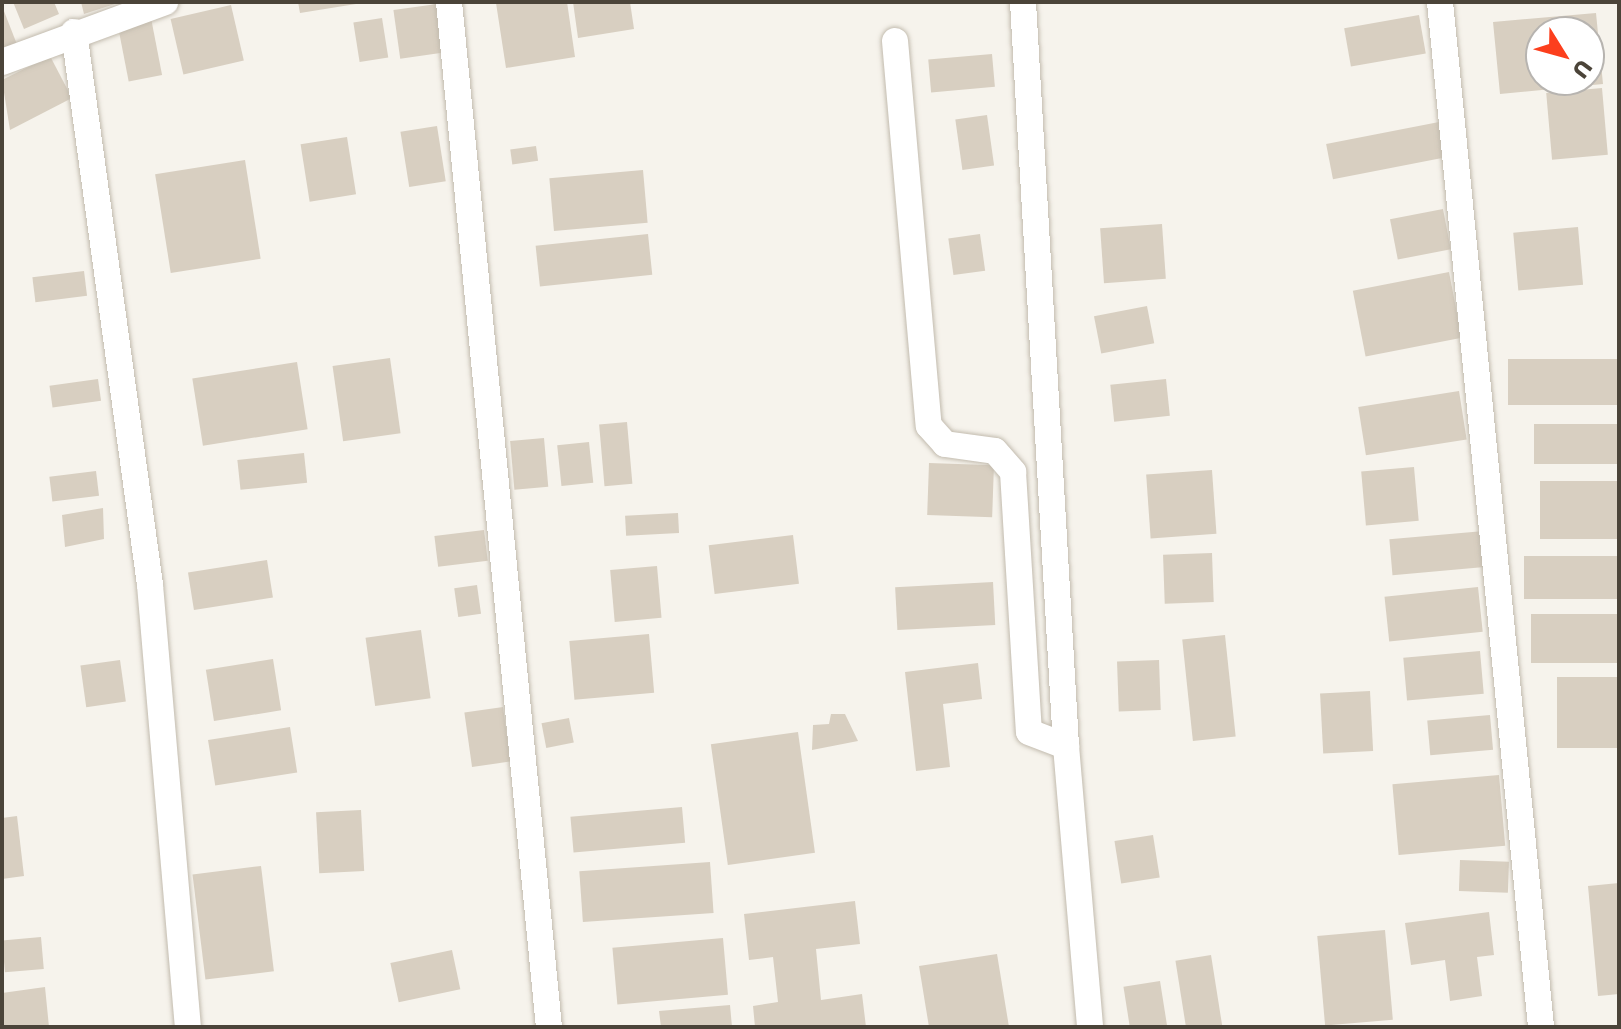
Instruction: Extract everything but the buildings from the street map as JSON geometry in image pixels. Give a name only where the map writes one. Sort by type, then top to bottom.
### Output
[{"type":"street","points":[[2,62],[74,32],[165,2]]},
{"type":"street","points":[[449,2],[549,1027]]},
{"type":"street","points":[[1023,2],[1066,746],[1090,1027]]},
{"type":"street","points":[[1440,2],[1541,1027]]},
{"type":"street","points":[[74,32],[148,569],[188,1027]]},
{"type":"street","points":[[895,41],[929,426],[950,446],[995,451],[1013,472],[1029,732],[1066,746]]}]
